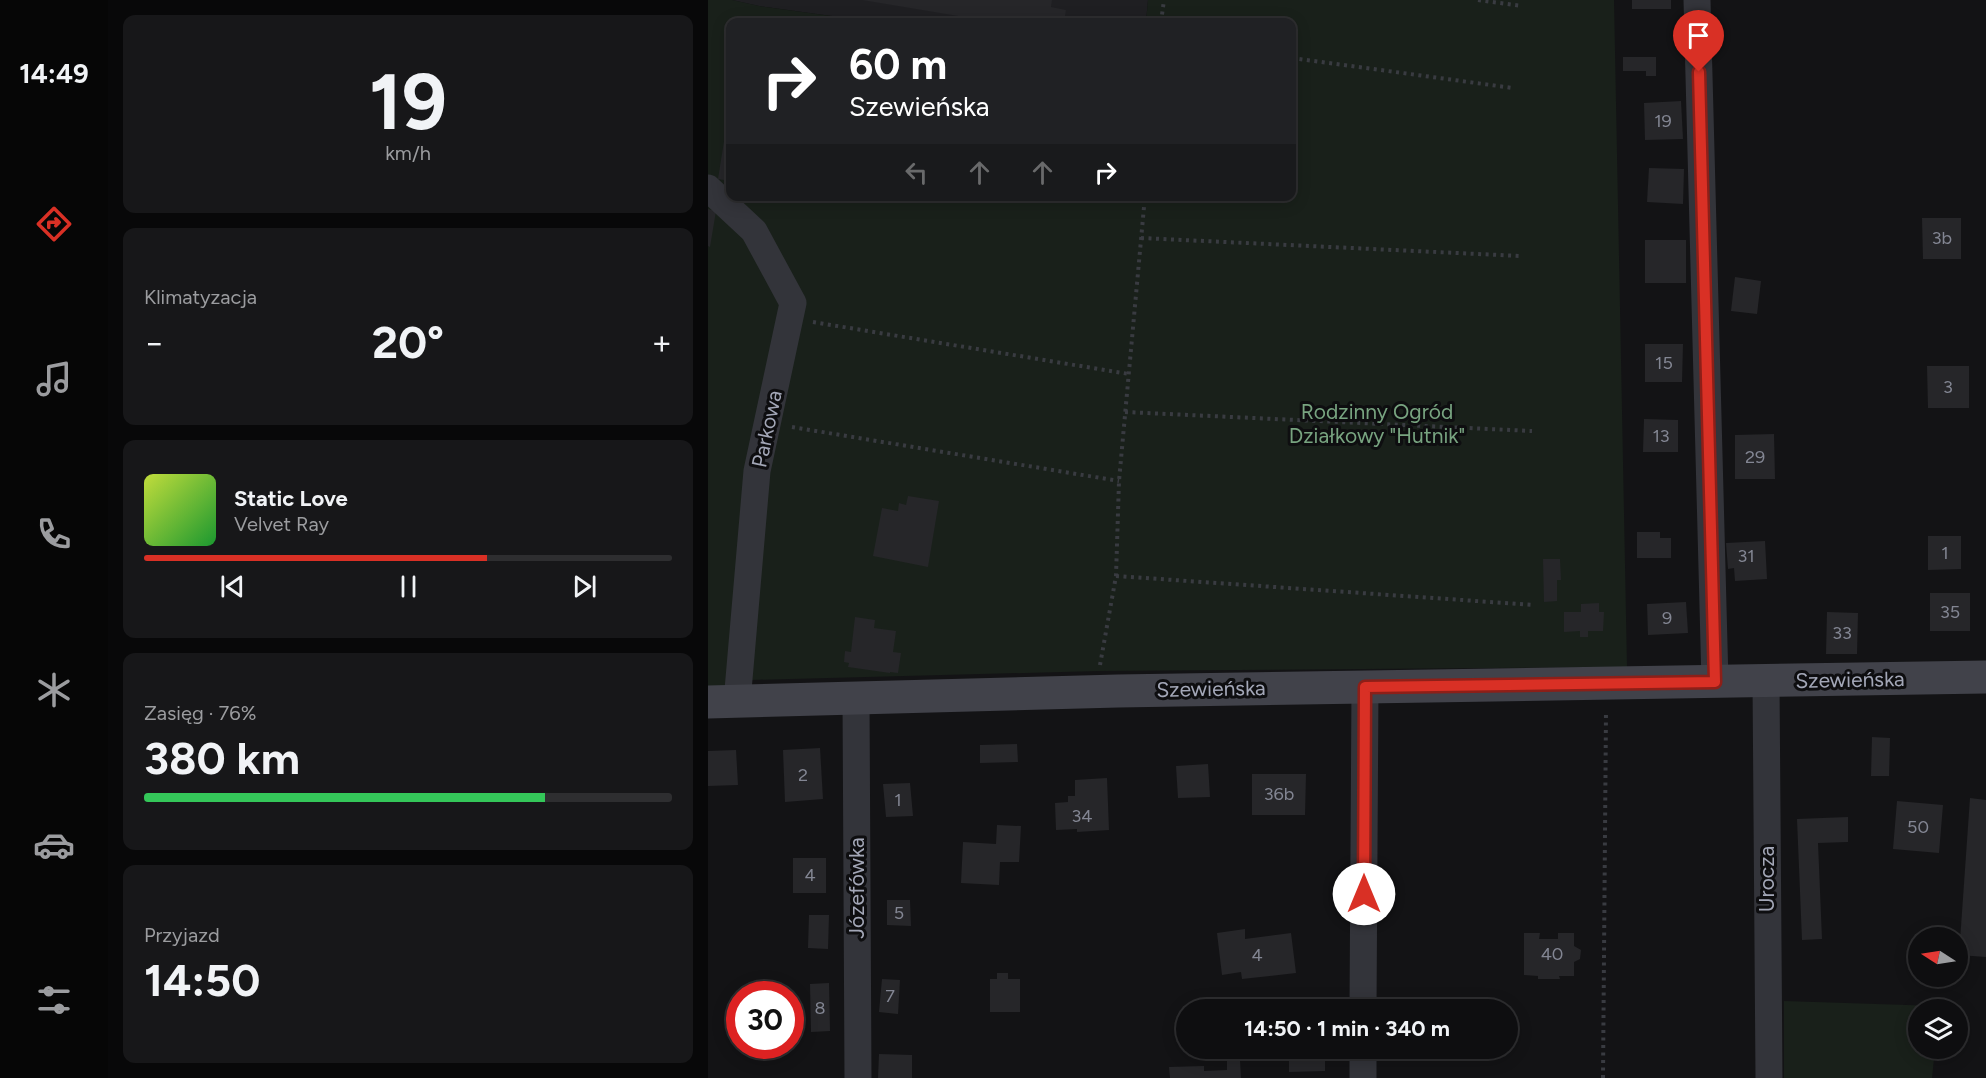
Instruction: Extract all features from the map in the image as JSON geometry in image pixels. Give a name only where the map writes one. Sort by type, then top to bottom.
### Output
[{"type":"street","points":[[1697,0],[1715,682]]},
{"type":"street","name":"Parkowa","points":[[708,188],[754,231],[794,303],[757,471],[722,702]]},
{"type":"street","name":"Szewieńska","points":[[722,702],[1107,691],[1986,677]]},
{"type":"street","name":"Urocza","points":[[1766,681],[1769,1078]]},
{"type":"street","points":[[1364,999],[1365,687]]},
{"type":"street","name":"Józefówka","points":[[856,698],[858,1078]]},
{"type":"street","points":[[1363,1059],[1363,1078]]},
{"type":"path","points":[[1162,18],[1164,0]]},
{"type":"path","points":[[1478,0],[1522,6]]},
{"type":"path","points":[[1296,59],[1513,88]]},
{"type":"path","points":[[1107,691],[1099,671],[1116,576],[1119,481],[1145,201]]},
{"type":"path","points":[[1141,238],[1520,256]]},
{"type":"path","points":[[790,320],[1129,374]]},
{"type":"path","points":[[1125,412],[1532,431]]},
{"type":"path","points":[[768,423],[1119,481]]},
{"type":"path","points":[[1116,576],[1534,605]]},
{"type":"path","points":[[1603,1078],[1605,684]]},
{"type":"shaded area","points":[[732,0],[1148,0],[1146,18],[846,18]]},
{"type":"green space","name":"Rodzinny Ogród Działkowy \"Hutnik\"","points":[[708,0],[732,0],[846,18],[726,18],[726,201],[1296,201],[1296,18],[1146,18],[1148,0],[1614,0],[1627,667],[1099,671],[749,680],[766,477],[801,295],[793,303],[757,471],[737,702],[708,702]]},
{"type":"green space","points":[[1784,1001],[1908,1005],[1908,1059],[1934,1059],[1932,1078],[1784,1078]]},
{"type":"building","points":[[862,0],[1052,0],[1051,7],[1066,10],[1065,18],[970,18]]},
{"type":"building","points":[[1632,0],[1671,0],[1671,9],[1632,9]]},
{"type":"building","points":[[1623,57],[1656,57],[1656,76],[1646,76],[1646,71],[1623,71]]},
{"type":"building","points":[[1681,101],[1683,139],[1645,140],[1644,103]]},
{"type":"building","points":[[726,129],[726,180],[718,179]]},
{"type":"building","points":[[1649,168],[1684,169],[1683,204],[1647,202]]},
{"type":"building","points":[[708,209],[716,211],[710,247],[708,246]]},
{"type":"building","points":[[1922,218],[1961,218],[1961,259],[1923,259]]},
{"type":"building","points":[[1645,240],[1686,240],[1686,283],[1645,283]]},
{"type":"building","points":[[1735,277],[1761,281],[1757,314],[1731,311]]},
{"type":"building","points":[[1645,344],[1683,344],[1682,382],[1645,382]]},
{"type":"building","points":[[1927,366],[1969,366],[1969,408],[1928,408]]},
{"type":"building","points":[[1644,419],[1678,420],[1678,452],[1643,452]]},
{"type":"building","points":[[1774,434],[1775,479],[1735,479],[1735,435]]},
{"type":"building","points":[[908,496],[939,501],[928,567],[873,556],[882,508],[898,511],[899,503],[906,505]]},
{"type":"building","points":[[1637,532],[1660,532],[1660,538],[1671,538],[1671,558],[1637,558]]},
{"type":"building","points":[[1928,536],[1961,536],[1961,569],[1928,570]]},
{"type":"building","points":[[1765,541],[1767,579],[1735,581],[1734,568],[1728,569],[1726,543]]},
{"type":"building","points":[[1543,559],[1560,559],[1561,580],[1557,580],[1557,601],[1544,602]]},
{"type":"building","points":[[1930,593],[1970,593],[1970,631],[1930,631]]},
{"type":"building","points":[[1686,602],[1688,633],[1648,635],[1647,604]]},
{"type":"building","points":[[1599,603],[1599,612],[1604,612],[1603,631],[1588,631],[1588,637],[1580,637],[1580,631],[1564,632],[1564,612],[1581,612],[1581,604]]},
{"type":"building","points":[[1827,612],[1858,613],[1857,654],[1826,654]]},
{"type":"building","points":[[855,617],[875,620],[874,628],[896,631],[893,652],[901,653],[898,673],[848,667],[849,663],[844,662],[845,651],[851,652]]},
{"type":"building","points":[[1872,737],[1890,738],[1889,776],[1871,776]]},
{"type":"building","points":[[1017,744],[1018,762],[980,763],[980,745]]},
{"type":"building","points":[[820,748],[823,799],[785,802],[783,750]]},
{"type":"building","points":[[736,750],[738,785],[708,786],[708,751]]},
{"type":"building","points":[[1208,764],[1210,797],[1178,798],[1176,766]]},
{"type":"building","points":[[1252,774],[1306,774],[1305,815],[1252,815]]},
{"type":"building","points":[[1107,778],[1109,830],[1077,832],[1077,829],[1056,830],[1055,803],[1068,802],[1068,796],[1075,796],[1075,780]]},
{"type":"building","points":[[910,783],[913,816],[886,817],[883,784]]},
{"type":"building","points":[[1970,798],[1986,800],[1986,957],[1968,956],[1968,927],[1961,927]]},
{"type":"building","points":[[1897,801],[1943,805],[1939,853],[1893,849]]},
{"type":"building","points":[[1848,817],[1848,842],[1818,843],[1822,939],[1802,940],[1797,819]]},
{"type":"building","points":[[997,825],[1021,826],[1019,862],[1000,862],[999,885],[961,883],[963,842],[996,844]]},
{"type":"building","points":[[793,858],[826,858],[826,893],[793,893]]},
{"type":"building","points":[[887,900],[910,900],[911,926],[887,925]]},
{"type":"building","points":[[809,915],[829,915],[828,949],[808,948]]},
{"type":"building","points":[[1245,929],[1245,939],[1291,933],[1296,973],[1242,979],[1241,972],[1222,975],[1217,933]]},
{"type":"building","points":[[1524,933],[1540,933],[1539,939],[1558,939],[1558,933],[1574,933],[1574,946],[1581,950],[1580,959],[1574,962],[1574,976],[1559,976],[1560,979],[1538,979],[1538,976],[1524,975]]},
{"type":"building","points":[[997,973],[1008,973],[1008,979],[1020,979],[1020,1012],[990,1012],[990,979],[997,979]]},
{"type":"building","points":[[882,979],[900,980],[898,1014],[879,1012]]},
{"type":"building","points":[[829,983],[830,1031],[811,1032],[810,984]]},
{"type":"building","points":[[879,1054],[912,1055],[912,1078],[878,1078]]},
{"type":"building","points":[[1289,1059],[1325,1059],[1325,1071],[1289,1072]]},
{"type":"building","points":[[1240,1060],[1241,1078],[1170,1078],[1169,1067],[1204,1066],[1204,1071],[1227,1070],[1227,1061]]},
{"type":"route","points":[[1364,894],[1365,687],[1715,682],[1699,72]]}]
